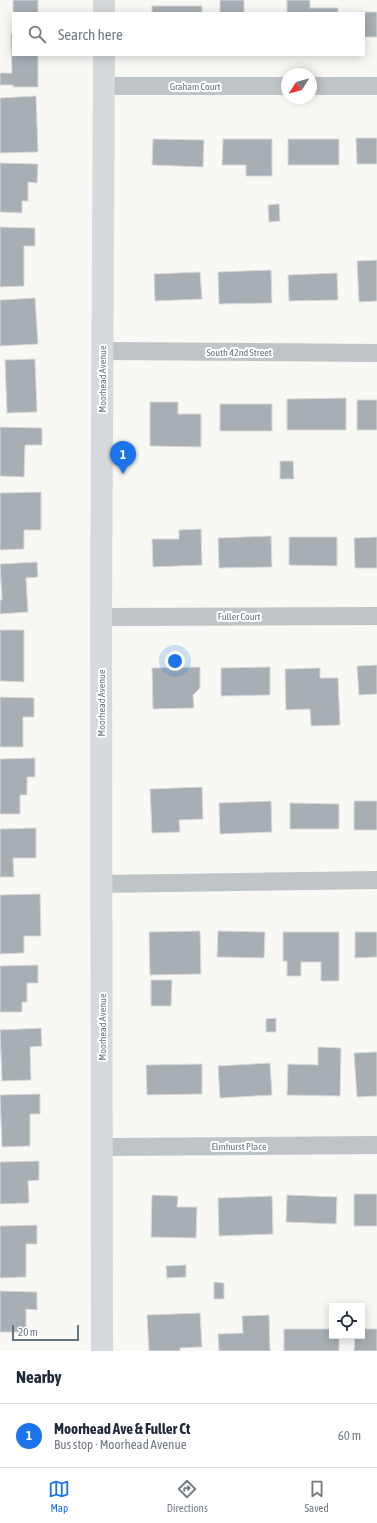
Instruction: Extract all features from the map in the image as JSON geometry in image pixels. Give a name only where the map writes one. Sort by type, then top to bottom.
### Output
[{"type":"street","points":[[104,0],[104,12]]},
{"type":"street","name":"Moorhead Avenue","points":[[102,1351],[101,617],[104,56]]},
{"type":"street","name":"Graham Court","points":[[104,86],[281,86]]},
{"type":"street","points":[[317,86],[377,86]]},
{"type":"street","name":"South 42nd Street","points":[[102,351],[377,353]]},
{"type":"street","name":"Fuller Court","points":[[101,617],[377,616]]},
{"type":"street","points":[[101,884],[377,880]]},
{"type":"street","name":"Elmhurst Place","points":[[102,1147],[377,1145]]},
{"type":"building","points":[[13,0],[38,0],[38,12],[13,12]]},
{"type":"building","points":[[220,0],[244,0],[244,12],[220,12]]},
{"type":"building","points":[[287,0],[310,0],[310,8],[338,8],[338,12],[287,12]]},
{"type":"building","points":[[152,6],[202,6],[202,12],[152,12]]},
{"type":"building","points":[[365,12],[377,12],[377,37],[365,37]]},
{"type":"building","points":[[11,34],[12,56],[38,56],[38,87],[13,87],[13,85],[0,85],[0,73],[12,73]]},
{"type":"building","points":[[36,96],[38,152],[0,153],[0,98]]},
{"type":"building","points":[[356,138],[377,138],[377,164],[357,164]]},
{"type":"building","points":[[153,139],[204,140],[203,167],[152,165]]},
{"type":"building","points":[[223,139],[272,139],[272,176],[246,176],[246,165],[222,165]]},
{"type":"building","points":[[288,139],[339,139],[339,165],[288,165]]},
{"type":"building","points":[[0,163],[38,164],[37,183],[28,182],[28,201],[22,201],[22,213],[0,212]]},
{"type":"building","points":[[279,204],[280,221],[269,222],[268,205]]},
{"type":"building","points":[[0,227],[35,228],[35,246],[24,246],[24,286],[0,287]]},
{"type":"building","points":[[377,260],[377,301],[359,302],[357,261]]},
{"type":"building","points":[[271,270],[272,303],[219,304],[218,272]]},
{"type":"building","points":[[200,272],[202,299],[155,301],[154,274]]},
{"type":"building","points":[[337,273],[338,300],[289,301],[288,275]]},
{"type":"building","points":[[35,298],[38,344],[0,346],[0,300]]},
{"type":"building","points":[[35,359],[37,412],[7,413],[5,360]]},
{"type":"building","points":[[346,398],[346,430],[287,430],[287,399]]},
{"type":"building","points":[[357,400],[377,400],[377,430],[357,430]]},
{"type":"building","points":[[150,402],[178,402],[178,414],[201,414],[201,447],[150,446]]},
{"type":"building","points":[[220,404],[272,404],[272,431],[220,431]]},
{"type":"building","points":[[0,427],[42,428],[42,445],[25,445],[24,477],[0,476]]},
{"type":"building","points":[[280,461],[293,461],[294,479],[280,479]]},
{"type":"building","points":[[41,492],[41,530],[24,530],[24,549],[0,550],[0,493]]},
{"type":"building","points":[[201,529],[202,565],[153,567],[152,539],[179,539],[179,530]]},
{"type":"building","points":[[271,536],[272,567],[219,568],[218,538]]},
{"type":"building","points":[[289,537],[337,537],[337,566],[289,565]]},
{"type":"building","points":[[377,537],[377,568],[355,568],[354,538]]},
{"type":"building","points":[[37,562],[38,577],[26,578],[28,612],[0,614],[0,600],[2,600],[0,564]]},
{"type":"building","points":[[0,630],[24,630],[24,682],[0,681]]},
{"type":"building","points":[[377,665],[377,694],[359,695],[357,666]]},
{"type":"building","points":[[200,667],[200,688],[193,695],[194,708],[153,709],[152,668]]},
{"type":"building","points":[[270,667],[270,695],[221,696],[221,668]]},
{"type":"building","points":[[320,668],[320,678],[338,678],[340,725],[311,726],[310,709],[286,710],[285,669]]},
{"type":"building","points":[[0,697],[34,698],[34,717],[23,717],[23,747],[0,747]]},
{"type":"building","points":[[35,758],[35,777],[27,777],[27,795],[20,795],[20,814],[0,814],[0,759]]},
{"type":"building","points":[[202,787],[203,819],[179,820],[180,832],[152,833],[150,789]]},
{"type":"building","points":[[271,801],[272,832],[220,834],[219,803]]},
{"type":"building","points":[[354,801],[377,801],[377,830],[354,830]]},
{"type":"building","points":[[290,803],[339,804],[339,829],[290,829]]},
{"type":"building","points":[[36,828],[36,858],[13,858],[14,877],[0,877],[0,829]]},
{"type":"building","points":[[40,894],[41,936],[24,936],[24,953],[0,954],[0,895]]},
{"type":"building","points":[[200,931],[201,974],[150,975],[149,932]]},
{"type":"building","points":[[218,931],[265,932],[264,958],[217,957]]},
{"type":"building","points":[[283,932],[339,932],[339,981],[321,981],[321,962],[301,962],[301,976],[287,976],[287,961],[283,961]]},
{"type":"building","points":[[355,932],[377,932],[377,957],[355,958]]},
{"type":"building","points":[[38,965],[38,983],[27,983],[27,1002],[22,1002],[22,1012],[0,1012],[0,966]]},
{"type":"building","points":[[151,980],[172,980],[171,1006],[151,1006]]},
{"type":"building","points":[[276,1018],[276,1032],[266,1032],[266,1019]]},
{"type":"building","points":[[41,1028],[42,1046],[30,1047],[31,1080],[2,1081],[0,1030]]},
{"type":"building","points":[[318,1047],[341,1048],[340,1096],[287,1095],[288,1064],[318,1065]]},
{"type":"building","points":[[377,1052],[377,1096],[357,1097],[354,1053]]},
{"type":"building","points":[[270,1063],[272,1095],[220,1098],[218,1066]]},
{"type":"building","points":[[202,1064],[202,1094],[147,1095],[146,1065]]},
{"type":"building","points":[[40,1094],[40,1114],[30,1114],[30,1146],[2,1147],[0,1095]]},
{"type":"building","points":[[39,1161],[39,1180],[28,1181],[29,1203],[0,1204],[0,1162]]},
{"type":"building","points":[[354,1194],[377,1194],[377,1226],[354,1226]]},
{"type":"building","points":[[152,1195],[178,1196],[177,1207],[197,1207],[196,1238],[151,1237]]},
{"type":"building","points":[[287,1195],[337,1197],[336,1224],[286,1222]]},
{"type":"building","points":[[272,1196],[273,1234],[219,1236],[218,1198]]},
{"type":"building","points":[[37,1225],[37,1244],[26,1244],[26,1277],[0,1278],[0,1226]]},
{"type":"building","points":[[186,1265],[186,1277],[167,1278],[166,1266]]},
{"type":"building","points":[[214,1282],[224,1283],[224,1299],[214,1299]]},
{"type":"building","points":[[0,1291],[37,1292],[37,1310],[26,1309],[26,1332],[0,1332]]},
{"type":"building","points":[[200,1313],[202,1347],[180,1348],[180,1351],[149,1351],[147,1315]]},
{"type":"building","points":[[269,1315],[270,1351],[219,1351],[218,1334],[243,1333],[242,1316]]},
{"type":"building","points":[[284,1329],[329,1329],[329,1339],[339,1339],[339,1351],[284,1351]]},
{"type":"building","points":[[365,1329],[377,1329],[377,1351],[354,1351],[355,1339],[365,1339]]},
{"type":"place","name":"Moorhead Ave & Fuller Ct","points":[[123,474]]}]
